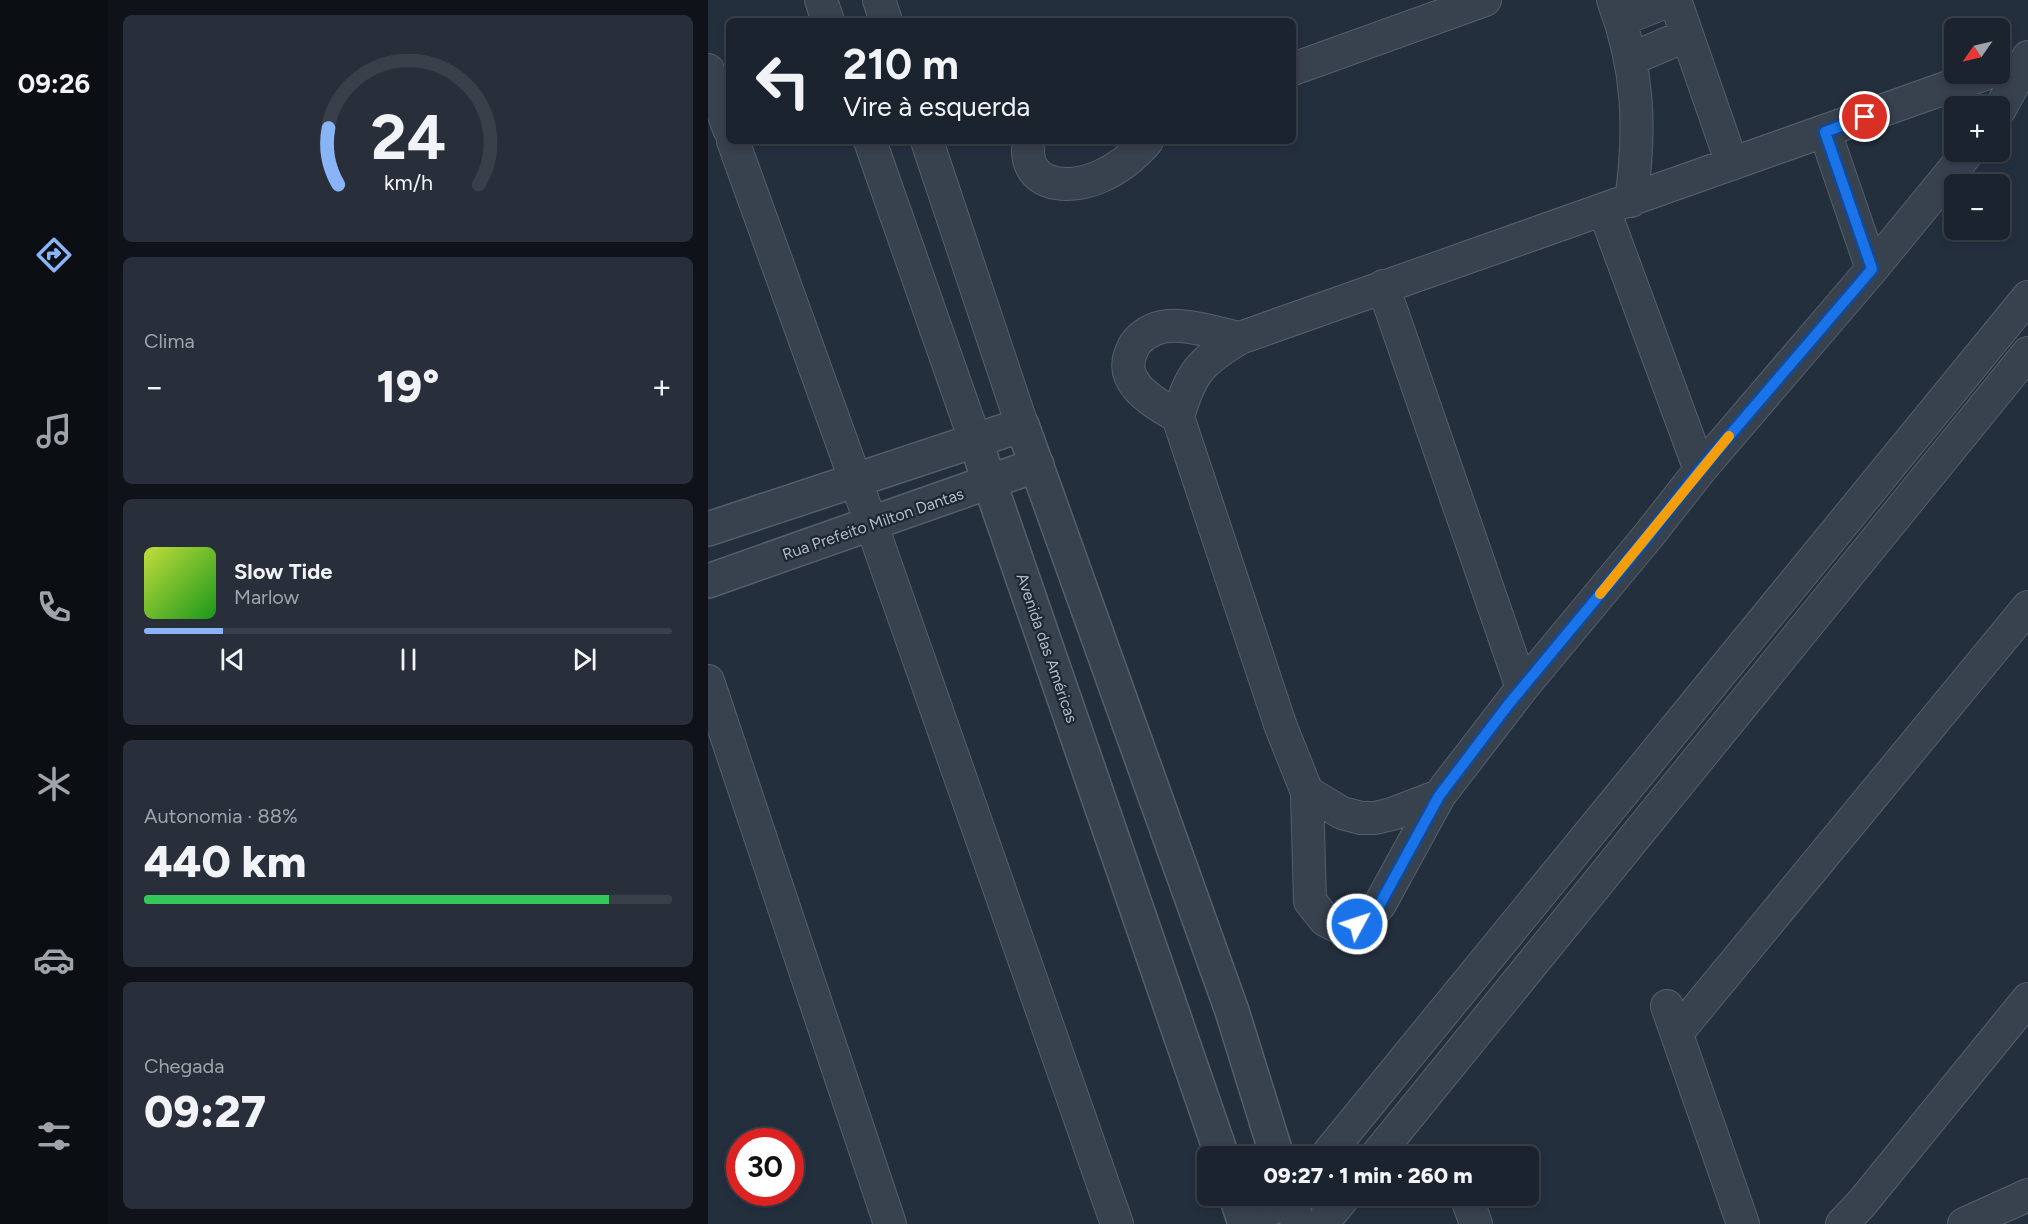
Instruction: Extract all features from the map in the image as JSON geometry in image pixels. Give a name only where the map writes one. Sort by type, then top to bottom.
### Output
[{"type":"street","points":[[821,0],[827,18]]},
{"type":"street","points":[[879,0],[885,18]]},
{"type":"street","points":[[1296,68],[1485,0]]},
{"type":"street","points":[[1700,470],[1617,206],[1637,157],[1637,116],[1631,59],[1616,10],[1673,0],[1732,164]]},
{"type":"street","points":[[1631,59],[1687,35]]},
{"type":"street","points":[[2010,64],[2028,57]]},
{"type":"street","points":[[2007,96],[2028,57]]},
{"type":"street","points":[[708,70],[726,121]]},
{"type":"street","points":[[1957,84],[1240,338],[1200,366],[1186,389],[1178,417],[1281,727],[1307,792],[1310,901],[1325,920],[1334,925],[1357,924],[1367,919],[1380,904],[1439,796],[1522,687],[1700,470],[1872,269],[1960,162]]},
{"type":"street","points":[[1825,132],[1872,269]]},
{"type":"street","points":[[734,144],[871,523],[1117,1224]]},
{"type":"street","name":"Avenida das Américas","points":[[871,144],[1219,1146]]},
{"type":"street","points":[[928,144],[1022,425],[1232,1011],[1274,1146]]},
{"type":"street","points":[[1029,144],[1027,154],[1036,174],[1046,182],[1068,184],[1099,177],[1132,156],[1144,144]]},
{"type":"street","points":[[1383,286],[1522,687]]},
{"type":"street","points":[[1334,1146],[2028,297]]},
{"type":"street","points":[[1178,417],[1139,390],[1131,381],[1128,360],[1135,343],[1155,329],[1169,326],[1187,327],[1240,338]]},
{"type":"street","points":[[1187,327],[1200,366]]},
{"type":"street","points":[[1384,1146],[2028,353]]},
{"type":"street","points":[[708,529],[1022,425]]},
{"type":"street","name":"Rua Prefeito Milton Dantas","points":[[708,581],[1037,465]]},
{"type":"street","points":[[1743,1224],[1672,1020],[2028,607]]},
{"type":"street","points":[[708,681],[890,1224]]},
{"type":"street","points":[[1307,792],[1342,813],[1356,817],[1375,818],[1439,796]]},
{"type":"street","points":[[1375,818],[1402,863]]},
{"type":"street","points":[[1846,1222],[2028,999]]},
{"type":"street","points":[[1964,1224],[2028,1195]]},
{"type":"street","points":[[1242,1213],[1282,1206]]},
{"type":"street","points":[[1322,1224],[1337,1206]]},
{"type":"street","points":[[1470,1206],[1476,1224]]},
{"type":"slow traffic","points":[[1600,594],[1729,436]]},
{"type":"route","points":[[1357,924],[1367,919],[1380,904],[1439,796],[1522,687],[1700,470],[1872,269],[1825,132],[1865,117]]}]
